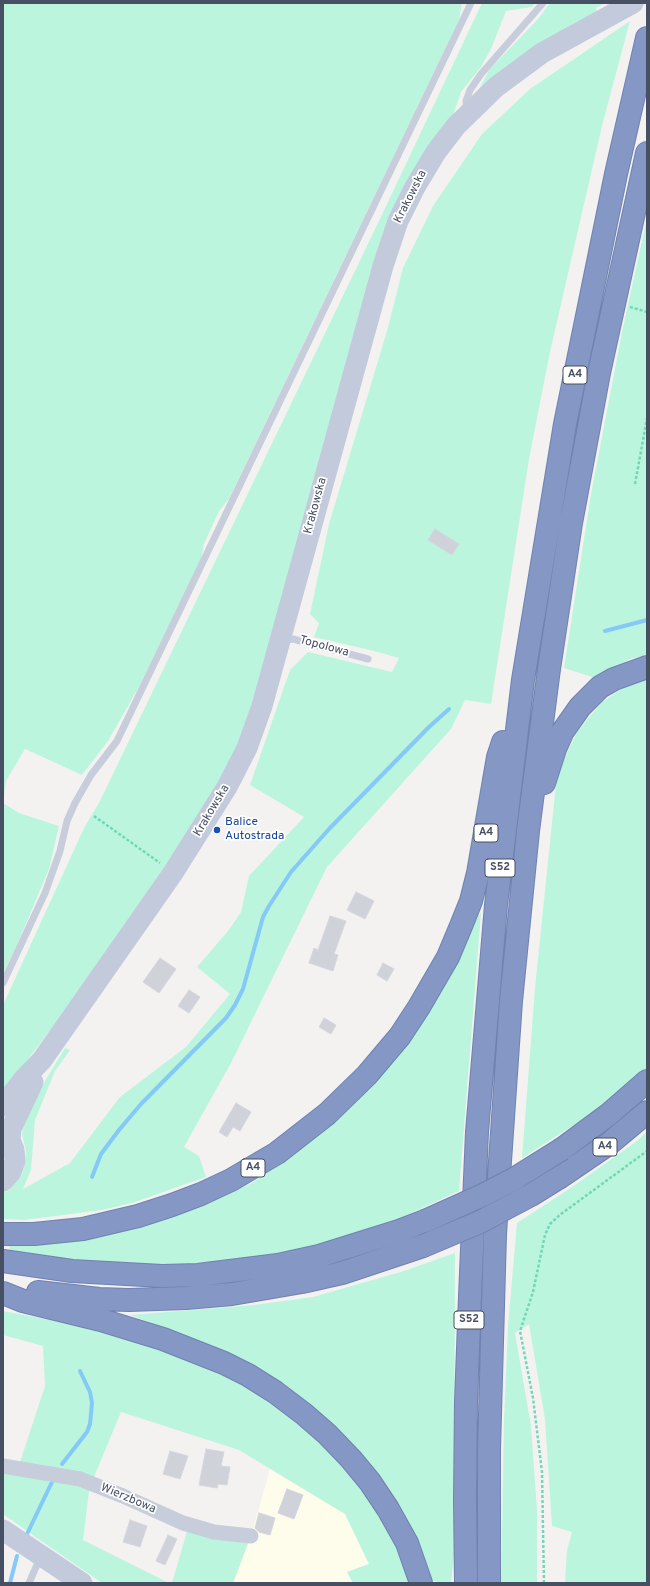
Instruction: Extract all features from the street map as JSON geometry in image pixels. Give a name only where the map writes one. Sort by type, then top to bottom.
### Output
[{"type":"highway","name":"A4","points":[[3,1234],[34,1234],[83,1229],[138,1216],[201,1194],[231,1180],[277,1153],[327,1114],[366,1075],[400,1036],[448,957],[471,901],[478,873],[498,757],[523,680],[565,424],[616,174],[647,38]]},
{"type":"highway","points":[[528,831],[549,668],[571,523],[599,373],[647,152]]},
{"type":"highway","points":[[528,831],[555,749],[571,718],[588,698],[600,688],[621,676],[647,667]]},
{"type":"highway","name":"S52","points":[[466,1583],[466,1402],[477,1132],[496,905],[523,680]]},
{"type":"highway","name":"S52","points":[[489,1583],[489,1450],[495,1234],[511,1001],[528,831]]},
{"type":"highway","points":[[3,1261],[72,1271],[162,1276],[198,1275],[278,1265],[319,1256],[399,1231],[483,1195],[562,1149],[608,1115],[647,1081]]},
{"type":"highway","name":"A4","points":[[3,1287],[59,1295],[156,1300],[232,1294],[342,1273],[423,1246],[486,1219],[560,1177],[610,1143],[647,1112]]},
{"type":"highway","points":[[3,1293],[23,1301],[102,1320],[163,1339],[224,1363],[248,1375],[275,1392],[327,1434],[351,1458],[370,1482],[388,1509],[407,1543],[421,1583]]},
{"type":"street","name":"Krakowska","points":[[3,1106],[22,1081],[42,1060],[173,873],[227,787],[247,748],[262,706],[378,282],[392,236],[407,201],[426,168],[452,132],[496,87],[516,71],[548,50],[633,3]]},
{"type":"street","name":"Krakowska","points":[[7,1137],[42,1060]]},
{"type":"street","points":[[3,1181],[11,1172],[15,1161],[14,1150],[7,1137]]},
{"type":"street","name":"Wierzbowa","points":[[3,1466],[80,1479],[184,1523],[214,1532],[251,1536]]},
{"type":"street","points":[[6,1536],[41,1556],[82,1583]]},
{"type":"lane","points":[[3,983],[45,893],[60,851],[67,821],[90,775],[117,741],[471,3]]},
{"type":"lane","points":[[468,114],[466,101],[470,90],[481,74],[543,3]]},
{"type":"lane","name":"Topolowa","points":[[279,640],[293,639],[368,659]]},
{"type":"lane","points":[[29,1583],[41,1556]]},
{"type":"path","points":[[635,484],[647,418]]},
{"type":"path","points":[[94,816],[173,873]]},
{"type":"path","points":[[544,1583],[542,1472],[533,1398],[520,1331],[533,1292],[545,1235],[550,1224],[560,1214],[647,1151]]},
{"type":"shaded area","points":[[270,1469],[345,1514],[369,1564],[347,1572],[353,1583],[233,1583],[251,1536]]},
{"type":"green space","points":[[3,3],[462,3],[459,20],[229,499],[219,511],[204,544],[201,559],[140,685],[108,741],[82,775],[25,749],[6,781],[3,802]]},
{"type":"green space","points":[[482,3],[535,3],[532,7],[506,11],[491,49],[481,67],[461,92],[451,121],[419,164],[242,743],[212,803],[57,1021],[3,1092],[3,1005],[85,826],[99,803]]},
{"type":"green space","points":[[550,3],[605,3],[596,8],[597,12],[476,95],[489,70],[538,19]]},
{"type":"green space","points":[[630,21],[602,126],[550,352],[529,459],[491,704],[465,700],[451,729],[327,867],[231,1063],[184,1147],[199,1156],[206,1177],[132,1203],[102,1210],[24,1220],[3,1219],[3,1192],[8,1191],[21,1176],[25,1165],[26,1151],[22,1134],[27,1111],[65,1048],[70,1050],[55,1071],[35,1120],[31,1170],[23,1189],[70,1163],[120,1097],[186,1047],[230,994],[197,967],[228,931],[241,912],[249,876],[304,817],[250,785],[290,670],[308,652],[392,672],[399,658],[314,637],[319,623],[310,614],[329,524],[387,331],[403,268],[433,206],[482,134],[530,89]]},
{"type":"green space","points":[[647,218],[647,655],[630,659],[595,678],[564,668],[591,494],[622,332]]},
{"type":"green space","points":[[647,679],[647,1070],[610,1102],[522,1158],[535,988],[557,774],[577,732],[602,702],[623,688]]},
{"type":"green space","points":[[3,803],[19,813],[59,826],[49,869],[3,974]]},
{"type":"green space","points":[[481,912],[459,1191],[377,1229],[284,1257],[193,1268],[7,1256],[10,1248],[9,1244],[104,1234],[175,1217],[252,1183],[306,1144],[411,1036],[451,974],[475,921]]},
{"type":"green space","points":[[647,1094],[647,1100],[632,1114],[570,1159],[569,1157],[622,1118]]},
{"type":"green space","points":[[647,1131],[647,1583],[565,1583],[567,1550],[572,1532],[552,1526],[545,1419],[529,1324],[515,1333],[531,1426],[537,1510],[537,1583],[501,1583],[504,1420],[508,1326],[517,1223],[569,1189],[637,1141]]},
{"type":"green space","points":[[455,1253],[454,1556],[451,1583],[439,1583],[430,1579],[399,1508],[373,1467],[325,1419],[265,1372],[207,1344],[130,1315],[254,1305],[313,1297],[404,1271]]},
{"type":"green space","points":[[3,1311],[114,1332],[190,1358],[264,1394],[322,1442],[360,1481],[401,1546],[412,1583],[353,1583],[347,1572],[369,1564],[345,1514],[239,1450],[121,1412],[94,1477],[20,1462],[45,1386],[43,1346],[3,1335]]},
{"type":"green space","points":[[3,1468],[91,1486],[89,1491],[83,1540],[169,1583],[102,1583],[37,1538],[3,1514]]},
{"type":"green space","points":[[188,1528],[249,1541],[233,1583],[172,1583]]},
{"type":"building","points":[[435,529],[459,544],[452,555],[428,540]]},
{"type":"building","points":[[356,892],[374,901],[365,919],[347,910]]},
{"type":"building","points":[[330,916],[346,921],[334,954],[338,955],[333,971],[309,963],[314,948],[318,950]]},
{"type":"building","points":[[160,958],[176,969],[159,993],[143,982]]},
{"type":"building","points":[[383,963],[394,969],[387,981],[377,975]]},
{"type":"building","points":[[189,990],[200,997],[189,1013],[178,1006]]},
{"type":"building","points":[[324,1018],[336,1025],[331,1034],[319,1027]]},
{"type":"building","points":[[236,1103],[251,1112],[240,1131],[233,1127],[227,1137],[219,1132]]},
{"type":"building","points":[[206,1449],[224,1452],[221,1466],[230,1467],[227,1485],[218,1484],[217,1488],[199,1485]]},
{"type":"building","points":[[170,1451],[188,1456],[180,1479],[163,1474]]},
{"type":"building","points":[[287,1489],[303,1495],[294,1519],[278,1513]]},
{"type":"building","points":[[259,1513],[275,1518],[270,1535],[259,1532],[255,1528]]},
{"type":"building","points":[[130,1520],[147,1526],[140,1547],[123,1542]]},
{"type":"building","points":[[168,1535],[177,1539],[165,1565],[156,1561]]},
{"type":"waterway","points":[[605,631],[647,620]]},
{"type":"waterway","points":[[92,1177],[101,1154],[119,1130],[141,1104],[226,1018],[235,1005],[243,989],[263,917],[291,872],[329,829],[429,727],[449,709]]},
{"type":"waterway","points":[[62,1464],[87,1432],[90,1424],[92,1403],[90,1392],[80,1371]]},
{"type":"waterway","points":[[27,1534],[52,1482]]},
{"type":"waterway","points":[[10,1583],[17,1556]]},
{"type":"place","name":"Balice Autostrada","points":[[217,830]]}]
